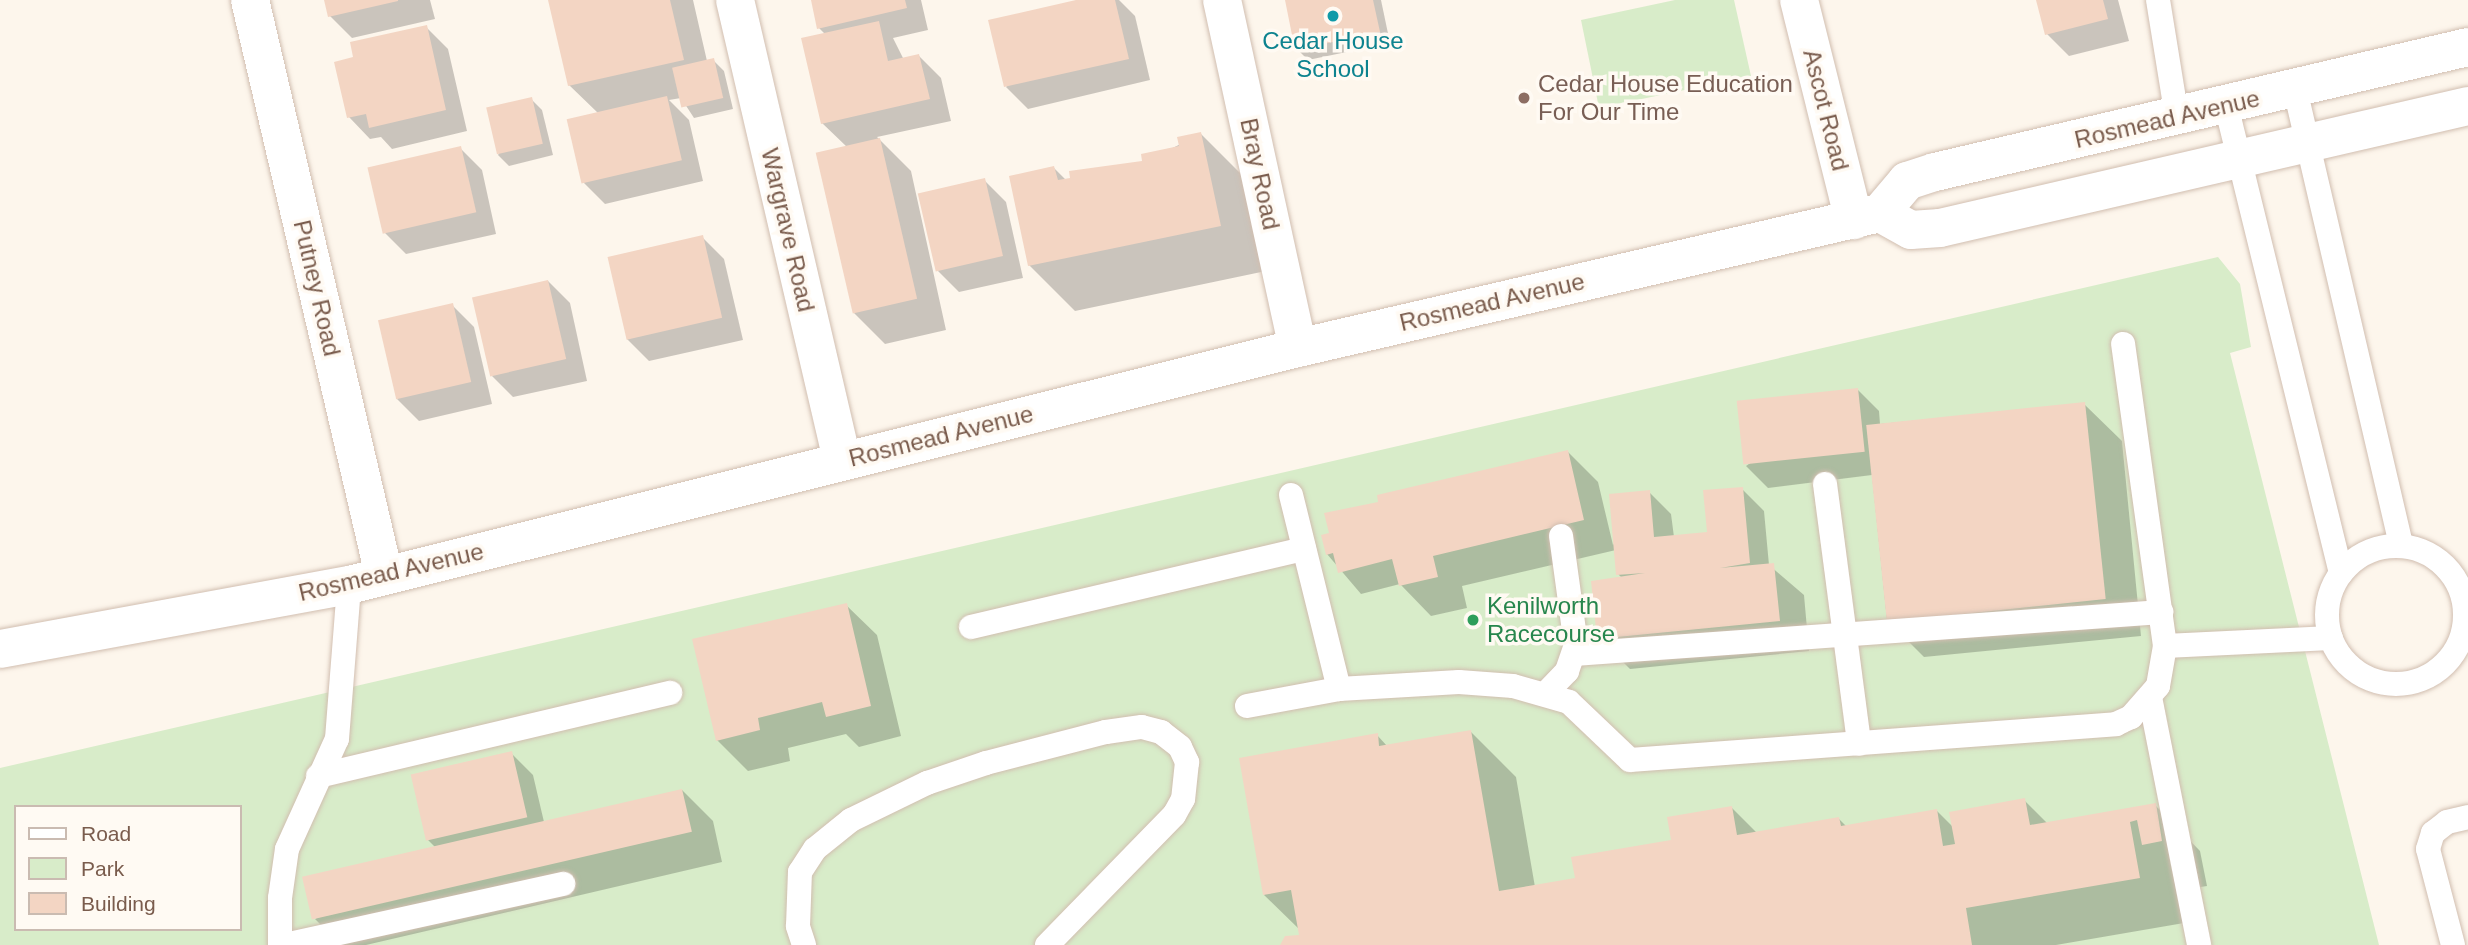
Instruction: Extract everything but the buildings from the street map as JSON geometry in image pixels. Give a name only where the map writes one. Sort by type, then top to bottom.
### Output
[{"type":"main road","name":"Putney Road","points":[[250,0],[366,580]]},
{"type":"main road","name":"Wargrave Road","points":[[735,0],[842,460]]},
{"type":"main road","name":"Bray Road","points":[[1222,0],[1298,348]]},
{"type":"main road","name":"Ascot Road","points":[[1798,0],[1867,216]]},
{"type":"main road","name":"Rosmead Avenue","points":[[0,649],[366,580],[1298,348],[1867,216],[1907,181],[1935,172],[2468,47]]},
{"type":"main road","points":[[1867,216],[1911,230],[1940,228],[2468,106]]},
{"type":"lane","points":[[2158,0],[2177,117]]},
{"type":"lane","points":[[2295,89],[2402,546]]},
{"type":"lane","points":[[2226,105],[2341,573]]},
{"type":"lane","points":[[1247,706],[1339,689],[1459,682],[1547,692],[1587,714],[1630,760],[2099,727],[2131,717],[2158,686],[2165,646],[2123,344]]},
{"type":"lane","points":[[1825,484],[1859,744]]},
{"type":"lane","points":[[1291,495],[1339,689]]},
{"type":"lane","points":[[1547,692],[1567,671],[1574,654],[1561,536]]},
{"type":"lane","points":[[2402,546],[2434,557],[2463,582],[2463,649],[2424,680],[2402,685],[2379,683],[2358,674],[2341,659],[2331,638],[2326,616],[2330,593],[2341,573],[2379,548],[2402,546]]},
{"type":"lane","points":[[971,627],[1304,549]]},
{"type":"lane","points":[[280,945],[280,898],[287,849],[337,739],[366,580]]},
{"type":"lane","points":[[1574,654],[1847,637],[2162,612]]},
{"type":"lane","points":[[2165,646],[2331,638]]},
{"type":"lane","points":[[318,776],[670,693]]},
{"type":"lane","points":[[2150,697],[2199,945]]},
{"type":"lane","points":[[804,945],[798,926],[800,872],[815,849],[851,820],[927,783],[1068,740],[1142,727],[1170,738],[1187,762],[1183,799],[1174,816],[1047,945]]},
{"type":"lane","points":[[2453,945],[2428,849],[2433,833],[2447,821],[2468,817]]},
{"type":"lane","points":[[285,945],[563,884]]},
{"type":"green space","points":[[1675,0],[1734,0],[1751,76],[1599,108],[1581,20]]},
{"type":"green space","name":"Kenilworth Racecourse","points":[[2218,257],[2240,284],[2251,347],[2230,353],[2379,945],[0,945],[0,768]]},
{"type":"place","name":"Cedar House School","points":[[1333,16]]},
{"type":"place","name":"Cedar House Education For Our Time","points":[[1524,98]]},
{"type":"place","name":"Kenilworth Racecourse","points":[[1473,620]]}]
